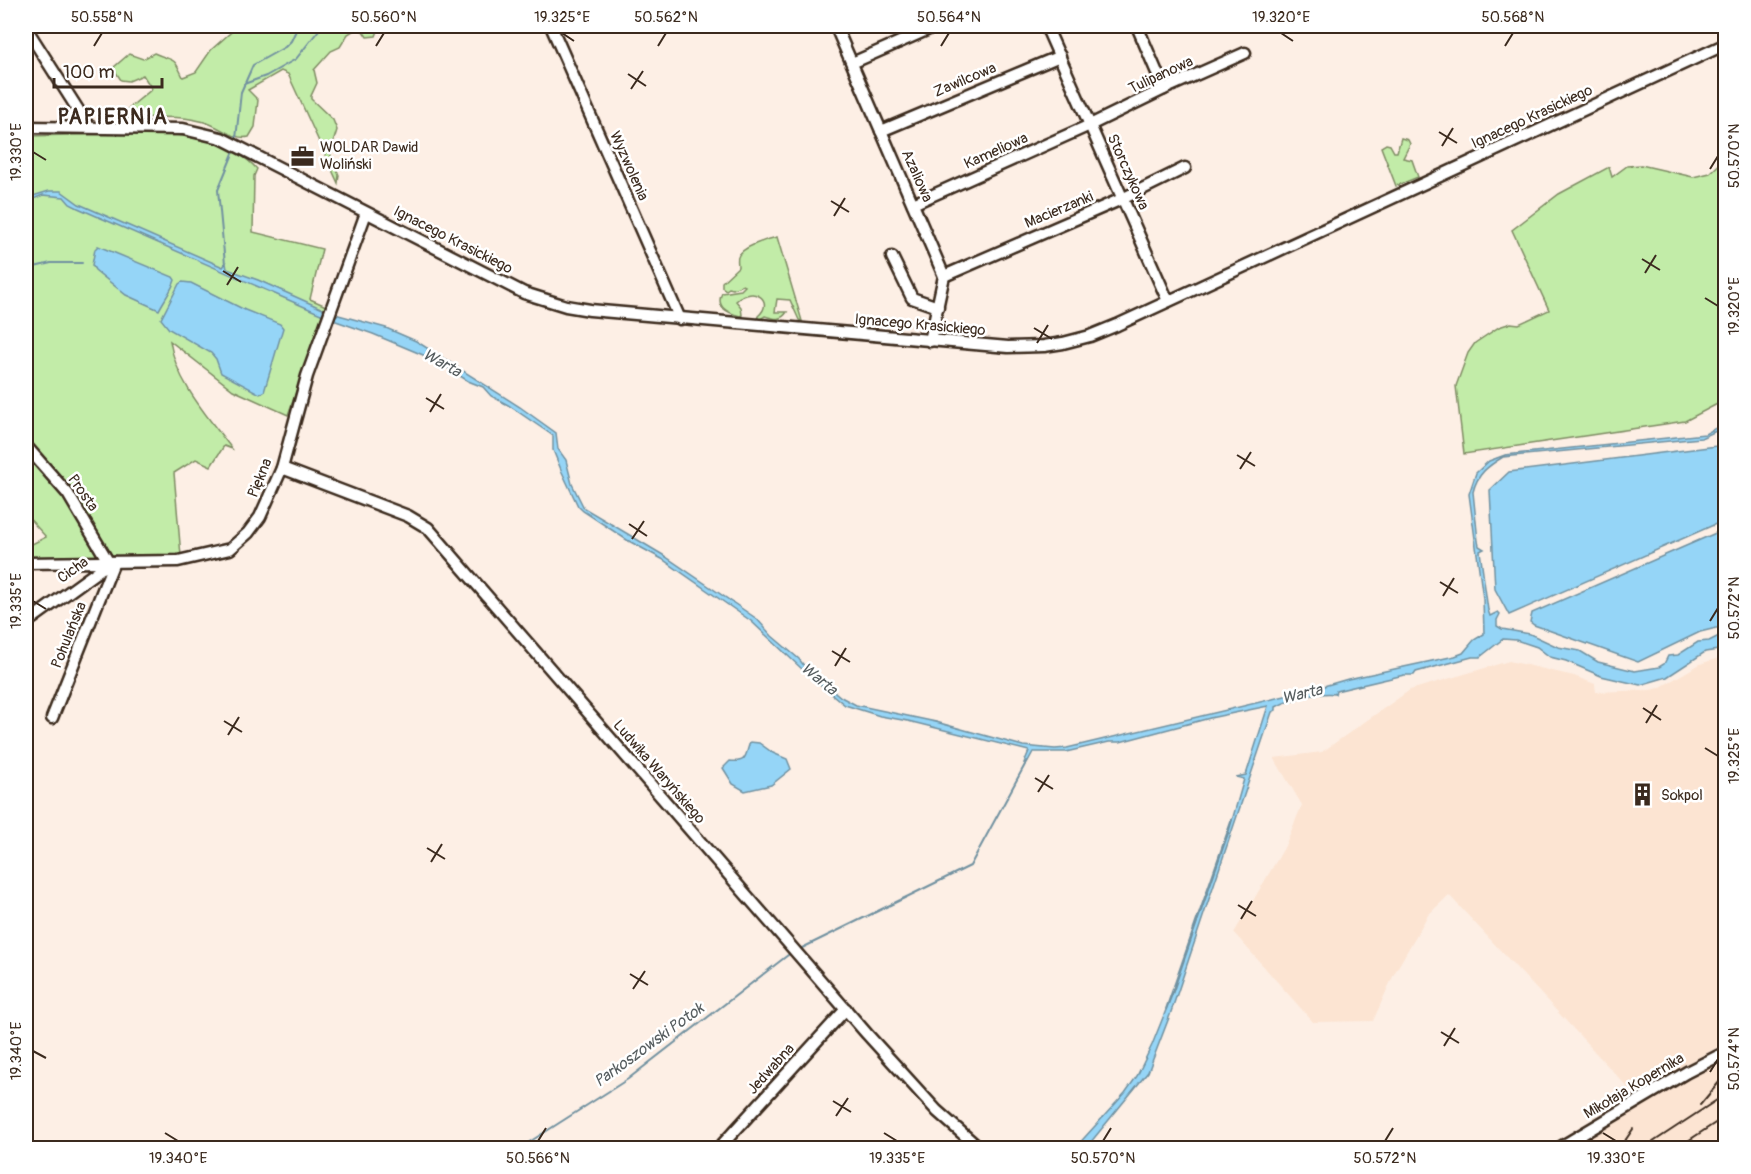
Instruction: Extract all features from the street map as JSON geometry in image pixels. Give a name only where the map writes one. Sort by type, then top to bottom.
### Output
[{"type":"street","name":"Wyzwolenia","points":[[552,26],[680,319]]},
{"type":"street","points":[[852,63],[936,26]]},
{"type":"street","name":"Storczykowa","points":[[1046,26],[1124,198],[1168,302]]},
{"type":"street","points":[[1137,26],[1164,89]]},
{"type":"street","name":"Azaliowa","points":[[836,27],[944,276]]},
{"type":"street","points":[[26,28],[89,127]]},
{"type":"street","name":"Ignacego Krasickiego","points":[[89,127],[183,129],[221,138],[524,293],[545,300],[590,310],[680,319],[1008,347],[1044,346],[1090,336],[1168,302],[1725,44]]},
{"type":"street","name":"Tulipanowa","points":[[1090,125],[1245,53]]},
{"type":"street","name":"Zawilcowa","points":[[881,131],[1060,56]]},
{"type":"street","name":"Kameliowa","points":[[914,204],[1090,125]]},
{"type":"street","points":[[26,127],[89,127]]},
{"type":"street","name":"Macierzanki","points":[[944,276],[1124,198],[1185,168]]},
{"type":"street","name":"Piękna","points":[[26,563],[178,561],[230,549],[248,533],[260,518],[282,468],[307,376],[366,213]]},
{"type":"street","points":[[892,257],[912,298],[938,307]]},
{"type":"street","points":[[930,341],[944,276]]},
{"type":"street","name":"Prosta","points":[[26,446],[68,494],[112,562]]},
{"type":"street","name":"Ludwika Waryńskiego","points":[[282,468],[408,516],[428,528],[846,1010],[938,1111],[979,1149]]},
{"type":"street","name":"Cicha","points":[[26,623],[112,562]]},
{"type":"street","name":"Pohulańska","points":[[52,718],[112,562]]},
{"type":"street","name":"Jedwabna","points":[[719,1149],[846,1010]]},
{"type":"street","name":"Mikołaja Kopernika","points":[[1560,1149],[1667,1083],[1725,1052]]},
{"type":"shaded area","points":[[1725,656],[1725,1043],[1633,1093],[1449,895],[1428,915],[1394,974],[1373,1021],[1313,1022],[1234,933],[1284,848],[1302,805],[1274,758],[1322,752],[1410,690],[1509,661],[1574,676],[1595,684],[1596,692],[1659,688],[1700,664]]},
{"type":"shaded area","points":[[1725,1056],[1725,1140],[1712,1148],[1566,1148]]},
{"type":"green space","points":[[238,26],[380,26],[376,36],[367,37],[363,31],[356,29],[348,34],[340,47],[331,51],[314,70],[317,83],[311,99],[333,120],[337,130],[330,153],[339,175],[338,183],[288,74],[281,71],[248,90],[258,100],[255,127],[249,137],[234,136],[210,124],[189,119],[122,118],[123,113],[152,89],[143,75],[129,81],[121,80],[113,68],[129,54],[143,59],[154,53],[169,59],[175,62],[183,77],[196,72],[211,50]]},
{"type":"green space","points":[[158,133],[211,142],[236,152],[257,169],[254,176],[253,232],[322,249],[310,299],[326,306],[288,415],[233,390],[170,341],[173,356],[186,385],[203,412],[232,449],[224,446],[211,466],[196,459],[174,473],[181,556],[26,560],[26,547],[46,537],[26,515],[26,136]]},
{"type":"green space","points":[[1401,138],[1408,140],[1410,144],[1403,158],[1412,160],[1418,177],[1396,186],[1381,147],[1386,144],[1390,145],[1394,152],[1397,152]]},
{"type":"green space","points":[[1725,159],[1725,400],[1685,421],[1464,454],[1456,386],[1468,353],[1475,343],[1499,327],[1511,323],[1519,324],[1549,310],[1512,230],[1559,194],[1609,167],[1612,177],[1627,166],[1641,165],[1693,177],[1710,173]]},
{"type":"green space","points":[[777,237],[802,321],[799,320],[790,300],[777,299],[775,312],[787,312],[782,317],[765,316],[757,321],[763,311],[764,301],[756,295],[743,296],[736,301],[741,307],[742,315],[740,316],[724,309],[720,302],[722,293],[741,290],[745,286],[726,290],[722,287],[722,282],[738,267],[740,253],[755,244]]},
{"type":"water","points":[[49,191],[61,191],[79,204],[223,267],[226,263],[227,269],[258,280],[325,310],[323,315],[78,208],[64,197],[43,195],[26,202],[26,198]]},
{"type":"water","points":[[98,246],[173,277],[174,284],[159,310],[126,295],[95,270],[92,265],[95,249]]},
{"type":"water","points":[[182,282],[191,283],[245,310],[280,324],[283,328],[264,392],[260,394],[221,373],[211,353],[169,329],[161,319]]},
{"type":"water","name":"Warta","points":[[335,314],[386,328],[416,341],[520,407],[556,433],[558,449],[566,460],[572,484],[584,508],[663,555],[757,619],[805,667],[841,697],[856,705],[936,722],[1023,746],[1067,748],[1463,653],[1474,640],[1484,634],[1483,599],[1469,494],[1476,473],[1489,461],[1505,455],[1705,434],[1725,423],[1725,427],[1701,438],[1503,457],[1484,471],[1477,480],[1473,492],[1478,541],[1479,546],[1484,549],[1480,551],[1488,610],[1490,616],[1498,612],[1500,614],[1497,626],[1530,634],[1558,647],[1580,651],[1598,662],[1635,671],[1659,667],[1664,664],[1668,656],[1678,655],[1698,642],[1709,641],[1725,633],[1725,649],[1705,652],[1667,677],[1640,685],[1601,676],[1566,661],[1550,657],[1537,647],[1516,640],[1503,639],[1480,657],[1472,657],[1416,672],[1414,675],[1404,675],[1336,691],[1335,694],[1305,697],[1276,707],[1276,710],[1272,712],[1170,1015],[1148,1072],[1086,1148],[1075,1148],[1125,1093],[1137,1076],[1152,1045],[1172,995],[1229,831],[1244,779],[1236,777],[1246,775],[1268,706],[1210,718],[1120,742],[1109,742],[1066,752],[1033,752],[1027,763],[1024,763],[1029,751],[880,716],[845,705],[803,670],[751,621],[662,559],[627,540],[583,511],[578,506],[553,450],[553,436],[491,396],[483,387],[468,381],[435,360],[333,320]]},
{"type":"water","points":[[1725,441],[1725,520],[1509,615],[1495,589],[1490,490],[1509,472],[1717,446]]},
{"type":"water","points":[[1725,529],[1725,626],[1700,632],[1638,662],[1530,622],[1532,613]]},
{"type":"water","points":[[750,742],[759,743],[787,759],[791,769],[771,785],[745,791],[733,784],[723,768],[730,761],[743,759]]},
{"type":"waterway","points":[[236,139],[241,92],[253,65],[285,47],[291,41],[298,26]]},
{"type":"waterway","points":[[244,84],[266,76],[296,59],[322,26]]},
{"type":"waterway","points":[[225,264],[218,190],[234,151]]},
{"type":"waterway","points":[[26,269],[51,263],[82,263]]},
{"type":"waterway","name":"Parkoszowski Potok","points":[[802,948],[970,866],[1027,761]]},
{"type":"waterway","points":[[1166,1009],[1232,819]]},
{"type":"waterway","name":"Parkoszowski Potok","points":[[520,1148],[628,1079],[788,955]]},
{"type":"railway","points":[[1700,1105],[1726,1074]]},
{"type":"railway","points":[[1644,1148],[1726,1094]]},
{"type":"railway","points":[[1677,1148],[1726,1116]]},
{"type":"railway","points":[[1620,1148],[1633,1129]]},
{"type":"place","name":"WOLDAR Dawid Woliński","points":[[302,156]]},
{"type":"place","name":"Sokpol","points":[[1643,795]]},
{"type":"district","name":"PAPIERNIA","points":[[113,117]]}]
